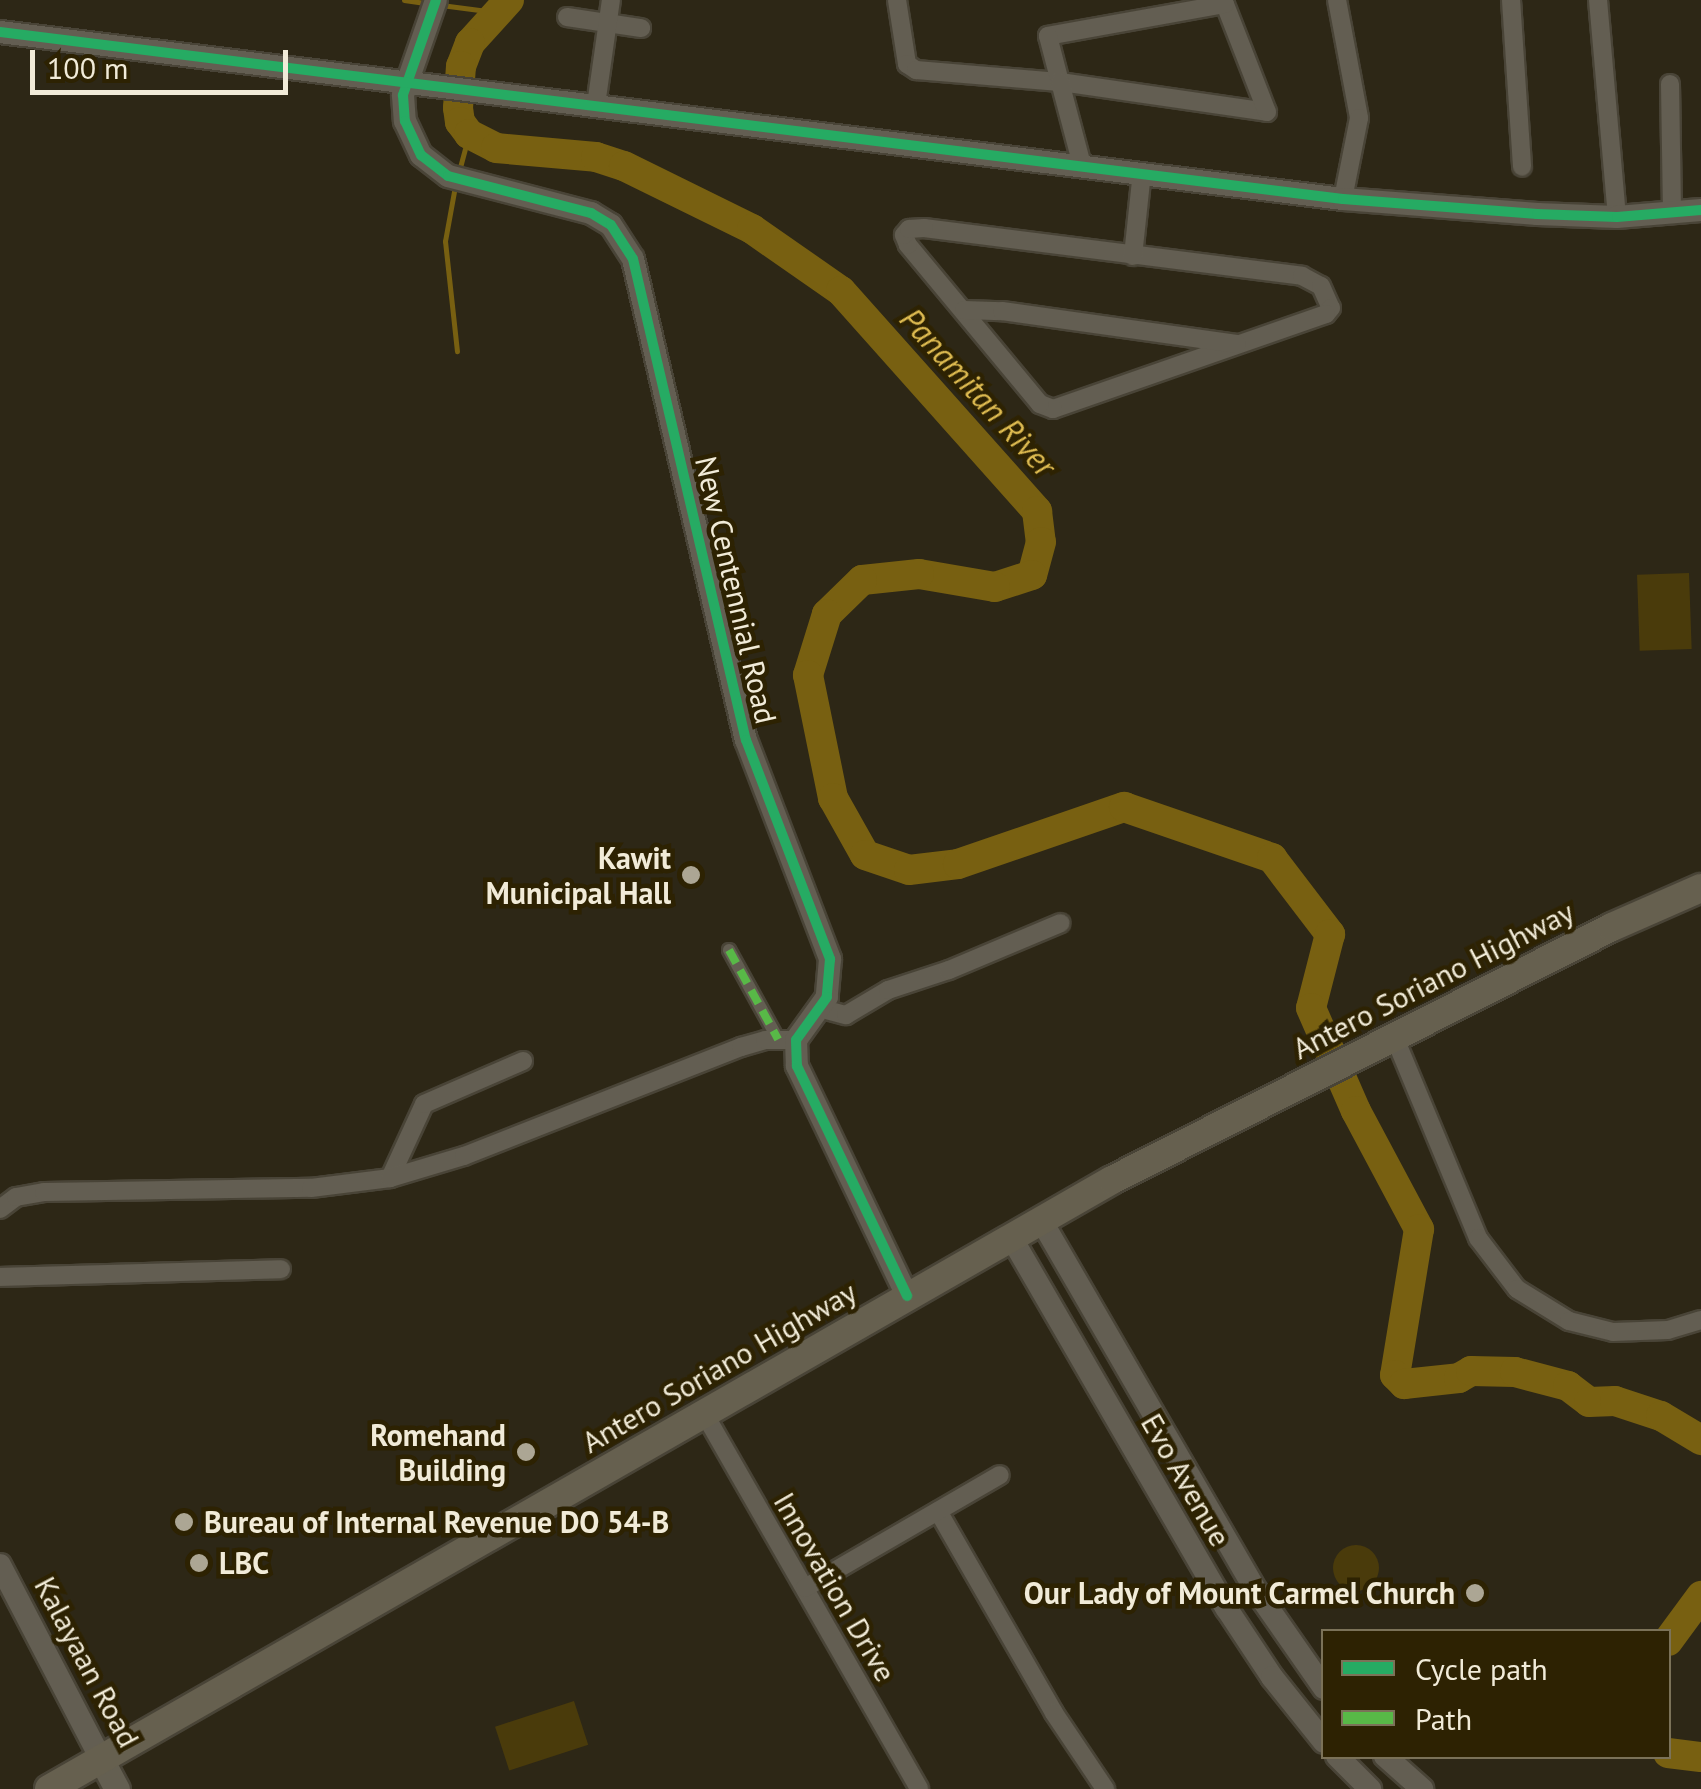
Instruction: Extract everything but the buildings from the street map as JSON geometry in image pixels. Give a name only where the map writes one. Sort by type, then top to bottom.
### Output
[{"type":"main road","name":"Antero Soriano Highway","points":[[49,1789],[1041,1220],[1310,1077],[1612,927],[1701,888]]},
{"type":"main road","name":"Kalayaan Road","points":[[101,1759],[116,1789]]},
{"type":"street","points":[[596,106],[611,0]]},
{"type":"street","points":[[898,0],[907,64],[916,70],[1060,82],[1267,112],[1225,4],[1048,36],[1060,82],[1082,164]]},
{"type":"street","points":[[1337,0],[1359,118],[1343,198]]},
{"type":"street","points":[[1511,0],[1522,167]]},
{"type":"street","points":[[1598,0],[1617,217]]},
{"type":"street","name":"New Centennial Road","points":[[432,11],[406,83],[403,108],[409,133],[422,155],[457,178],[591,213],[611,225],[633,259],[746,740],[830,959],[830,986],[819,1008],[787,1039]]},
{"type":"street","points":[[567,17],[642,28]]},
{"type":"street","points":[[0,32],[1343,198],[1481,211],[1617,217],[1701,210]]},
{"type":"street","points":[[1670,84],[1672,212]]},
{"type":"street","points":[[1132,256],[1142,172]]},
{"type":"street","points":[[909,229],[1132,256],[1302,276],[1320,286],[1331,302],[1326,314],[1053,410],[1040,404],[908,245],[904,235],[909,229]]},
{"type":"street","points":[[964,310],[1002,311],[1238,344]]},
{"type":"street","points":[[819,1008],[846,1015],[888,990],[949,970],[1062,923]]},
{"type":"street","points":[[729,950],[787,1039],[801,1078],[907,1296]]},
{"type":"street","points":[[1394,1036],[1478,1238],[1518,1289],[1569,1321],[1613,1332],[1650,1332],[1701,1320]]},
{"type":"street","points":[[0,1209],[16,1197],[44,1192],[312,1188],[390,1178],[464,1156],[741,1047],[787,1039]]},
{"type":"street","points":[[390,1178],[424,1104],[433,1096],[523,1061]]},
{"type":"street","name":"Evo Avenue","points":[[1041,1220],[1224,1538],[1321,1684]]},
{"type":"street","name":"Evo Avenue","points":[[1011,1237],[1194,1556],[1272,1677],[1321,1738]]},
{"type":"street","points":[[0,1277],[281,1269]]},
{"type":"street","name":"Innovation Drive","points":[[704,1413],[919,1789]]},
{"type":"street","points":[[804,1588],[1000,1475]]},
{"type":"street","points":[[938,1511],[1054,1712],[1106,1789]]},
{"type":"street","name":"Kalayaan Road","points":[[0,1565],[101,1759]]},
{"type":"street","points":[[1272,1677],[1300,1657]]},
{"type":"street","points":[[1340,1759],[1370,1789]]},
{"type":"street","points":[[1388,1759],[1422,1789]]},
{"type":"shaded area","points":[[1689,573],[1692,649],[1640,651],[1637,575]]},
{"type":"shaded area","points":[[1356,1545],[1372,1552],[1379,1568],[1372,1584],[1356,1591],[1340,1584],[1333,1568],[1340,1552]]},
{"type":"shaded area","points":[[574,1701],[588,1745],[509,1770],[495,1727]]},
{"type":"waterway","points":[[404,0],[425,3]]},
{"type":"waterway","name":"Panamitan River","points":[[509,0],[470,43],[461,66],[458,108],[460,122],[469,134],[496,148],[596,157],[624,166],[752,229],[841,291],[1037,511],[1041,542],[1032,575],[995,587],[919,574],[862,580],[827,614],[808,675],[833,798],[865,855],[909,870],[958,864],[1124,807],[1272,858],[1330,934],[1311,1008],[1356,1111],[1419,1229],[1395,1375],[1404,1384],[1459,1378],[1471,1371],[1515,1372],[1568,1386],[1589,1402],[1615,1401],[1661,1416],[1701,1440]]},
{"type":"waterway","points":[[441,5],[495,12]]},
{"type":"waterway","points":[[459,171],[469,134]]},
{"type":"waterway","points":[[455,186],[445,241],[457,351]]},
{"type":"waterway","name":"Panamitan River","points":[[1671,1637],[1701,1596]]},
{"type":"waterway","name":"Panamitan River","points":[[1671,1753],[1701,1757]]},
{"type":"marked path","points":[[729,950],[778,1039]]},
{"type":"cycle path","points":[[436,0],[403,95],[405,121],[421,155],[448,176],[591,213],[611,225],[633,259],[746,740],[830,959],[827,997],[796,1040],[797,1066],[907,1296]]},
{"type":"cycle path","points":[[0,32],[1343,199],[1617,217],[1701,210]]},
{"type":"place","name":"Kawit Municipal Hall","points":[[691,875]]},
{"type":"place","name":"Romehand Building","points":[[526,1452]]},
{"type":"place","name":"Bureau of Internal Revenue DO 54-B","points":[[184,1522]]},
{"type":"place","name":"LBC","points":[[199,1563]]},
{"type":"place","name":"Our Lady of Mount Carmel Church","points":[[1475,1593]]}]
